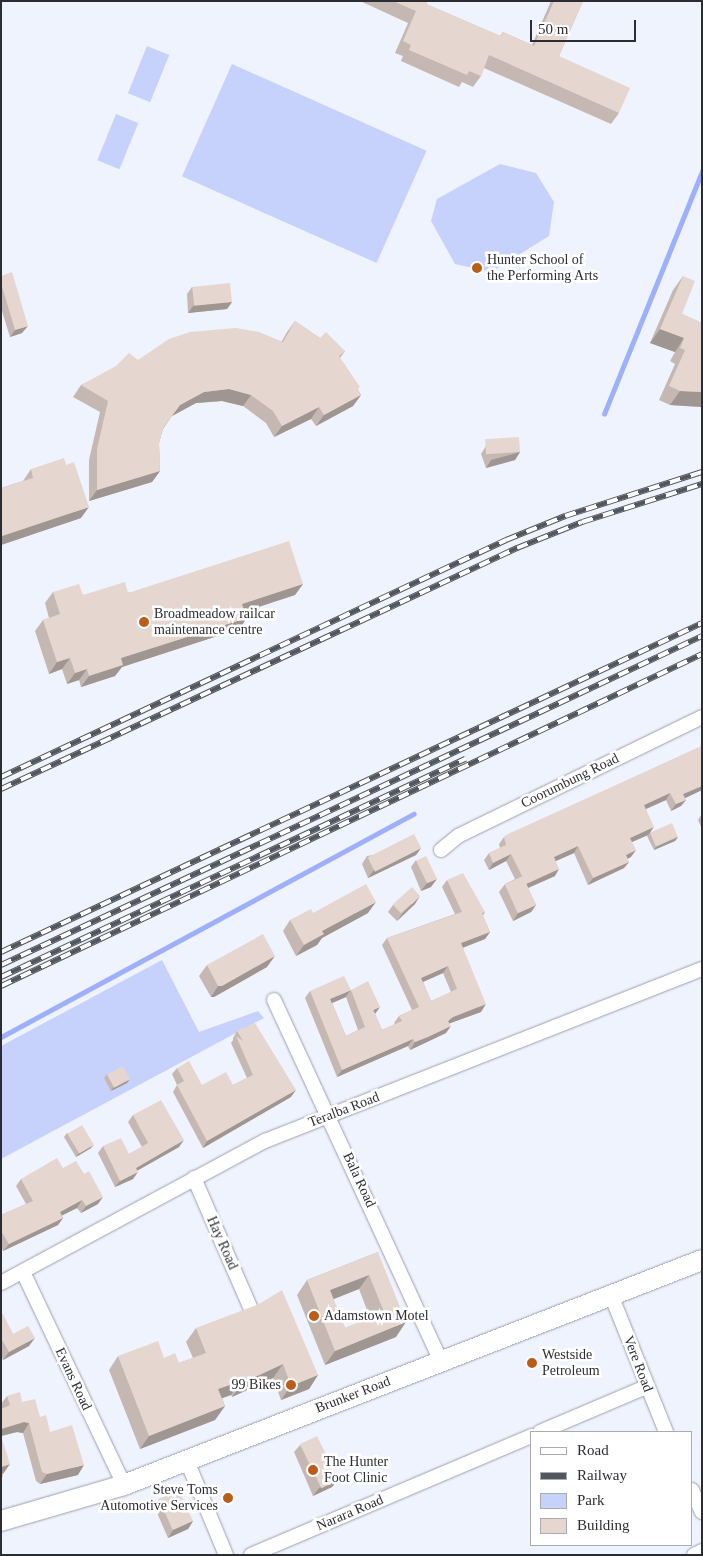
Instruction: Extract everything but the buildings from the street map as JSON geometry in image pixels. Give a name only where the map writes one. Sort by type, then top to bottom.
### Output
[{"type":"main road","name":"Brunker Road","points":[[1,1521],[124,1485],[702,1260]]},
{"type":"street","name":"Coorumbung Road","points":[[441,850],[458,836],[702,717]]},
{"type":"street","name":"Teralba Road","points":[[1,1283],[265,1140],[702,969]]},
{"type":"street","name":"Bala Road","points":[[274,1000],[330,1115],[441,1361]]},
{"type":"street","name":"Hay Road","points":[[194,1178],[250,1306]]},
{"type":"street","name":"Evans Road","points":[[23,1272],[124,1485]]},
{"type":"street","name":"Vere Road","points":[[611,1295],[646,1387],[666,1431]]},
{"type":"street","points":[[542,1431],[646,1387]]},
{"type":"street","name":"Narara Road","points":[[251,1555],[530,1437]]},
{"type":"street","points":[[186,1461],[226,1555]]},
{"type":"street","points":[[693,1492],[702,1512]]},
{"type":"street","points":[[694,1555],[702,1551]]},
{"type":"green space","points":[[147,46],[169,55],[150,102],[128,93]]},
{"type":"green space","points":[[232,64],[427,151],[377,263],[182,176]]},
{"type":"green space","points":[[116,114],[138,123],[120,169],[97,160]]},
{"type":"green space","points":[[500,164],[536,173],[554,202],[549,236],[491,272],[455,264],[431,221],[437,199]]},
{"type":"green space","points":[[162,960],[199,1032],[258,1011],[264,1018],[1,1159],[1,1046]]},
{"type":"waterway","points":[[604,414],[702,171]]},
{"type":"waterway","points":[[1,1037],[414,814]]},
{"type":"railway","points":[[1,777],[506,540],[565,516],[702,472]]},
{"type":"railway","points":[[1,789],[517,548],[582,522],[702,484]]},
{"type":"railway","points":[[1,952],[702,623]]},
{"type":"railway","points":[[1,965],[702,636]]},
{"type":"railway","points":[[1,986],[702,654]]},
{"type":"railway","points":[[1,977],[465,759]]},
{"type":"place","name":"Hunter School of the Performing Arts","points":[[477,268]]},
{"type":"place","name":"Broadmeadow railcar maintenance centre","points":[[144,622]]},
{"type":"place","name":"Adamstown Motel","points":[[314,1316]]},
{"type":"place","name":"Westside Petroleum","points":[[532,1363]]},
{"type":"place","name":"99 Bikes","points":[[291,1385]]},
{"type":"place","name":"The Hunter Foot Clinic","points":[[313,1470]]},
{"type":"place","name":"Steve Toms Automotive Services","points":[[228,1498]]}]
